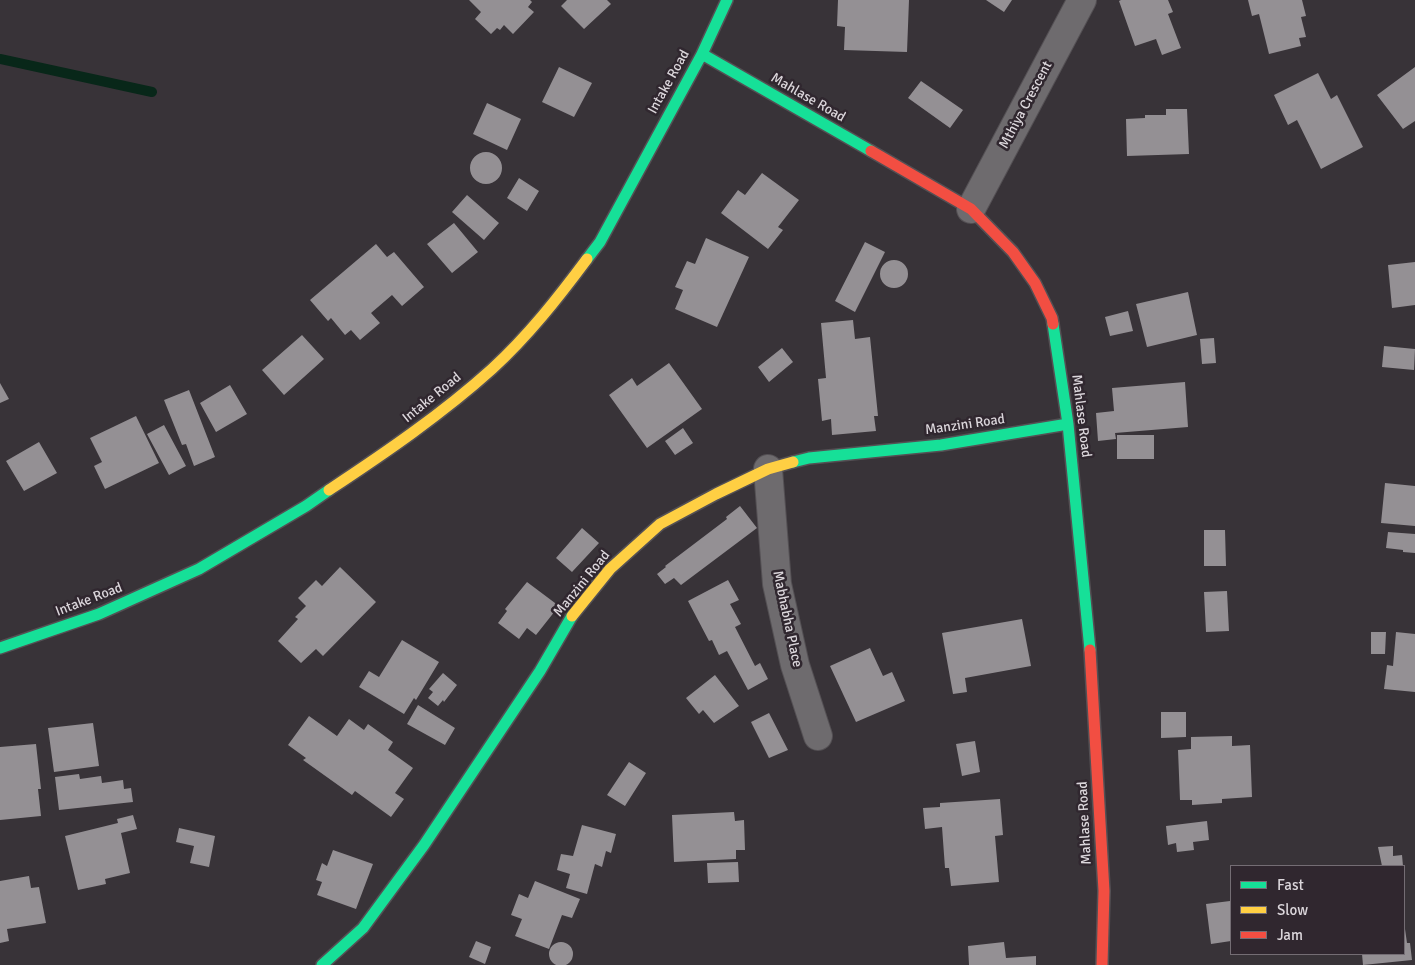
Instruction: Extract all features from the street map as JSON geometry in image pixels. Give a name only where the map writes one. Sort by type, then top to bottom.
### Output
[{"type":"street","name":"Intake Road","points":[[0,648],[99,614],[199,569],[306,506],[409,436],[492,369],[549,310],[600,242],[702,54],[727,0]]},
{"type":"street","name":"Mthiya Crescent","points":[[971,209],[1082,0]]},
{"type":"street","name":"Mahlase Road","points":[[702,54],[971,209],[1013,252],[1034,283],[1052,318],[1068,424],[1091,672],[1104,891],[1102,965]]},
{"type":"street","name":"Manzini Road","points":[[322,965],[363,928],[413,860],[540,671],[574,612],[610,568],[660,524],[768,469],[809,458],[941,445],[1068,424]]},
{"type":"street","name":"Mabhabha Place","points":[[768,469],[777,584],[795,665],[818,736]]},
{"type":"building","points":[[469,0],[530,0],[532,2],[528,7],[534,12],[513,34],[504,25],[500,30],[497,28],[491,34],[475,19],[481,12]]},
{"type":"building","points":[[567,0],[607,0],[611,4],[584,29],[561,6]]},
{"type":"building","points":[[838,0],[909,0],[907,52],[844,50],[845,27],[837,26]]},
{"type":"building","points":[[986,0],[1012,0],[1004,12]]},
{"type":"building","points":[[1168,0],[1173,12],[1168,14],[1181,48],[1162,55],[1156,39],[1135,46],[1119,1]]},
{"type":"building","points":[[1248,0],[1302,0],[1306,16],[1301,17],[1306,37],[1299,38],[1301,46],[1269,54],[1259,14],[1252,16]]},
{"type":"building","points":[[559,67],[592,83],[574,117],[542,102]]},
{"type":"building","points":[[1415,67],[1415,121],[1403,129],[1377,95]]},
{"type":"building","points":[[1318,73],[1331,99],[1337,95],[1363,147],[1321,169],[1297,120],[1288,125],[1274,95]]},
{"type":"building","points":[[921,81],[963,110],[950,128],[908,98]]},
{"type":"building","points":[[487,103],[521,119],[507,150],[473,134]]},
{"type":"building","points":[[1166,109],[1187,109],[1189,154],[1127,156],[1126,119],[1145,118],[1145,115],[1166,115]]},
{"type":"building","points":[[486,152],[492,153],[497,157],[501,162],[501,174],[497,179],[492,183],[486,184],[480,183],[475,179],[471,174],[470,168],[471,162],[475,157],[480,153]]},
{"type":"building","points":[[762,173],[799,200],[778,227],[783,230],[768,249],[721,213],[738,190],[745,195]]},
{"type":"building","points":[[519,178],[539,191],[527,211],[507,198]]},
{"type":"building","points":[[467,195],[499,223],[484,240],[452,212]]},
{"type":"building","points":[[454,223],[478,252],[452,273],[427,244]]},
{"type":"building","points":[[706,238],[749,257],[717,327],[675,309],[683,290],[675,287],[687,261],[695,264]]},
{"type":"building","points":[[865,242],[885,252],[855,312],[835,301]]},
{"type":"building","points":[[376,244],[387,257],[394,252],[424,287],[402,306],[392,295],[371,313],[380,323],[360,340],[351,330],[345,335],[331,318],[328,321],[310,300]]},
{"type":"building","points":[[894,260],[904,264],[908,274],[904,284],[894,288],[884,284],[880,274],[884,264]]},
{"type":"building","points":[[1415,262],[1415,305],[1392,308],[1388,265]]},
{"type":"building","points":[[1188,292],[1197,335],[1147,347],[1136,304]]},
{"type":"building","points":[[1128,311],[1133,331],[1110,336],[1105,317]]},
{"type":"building","points":[[853,320],[855,339],[870,337],[878,416],[874,416],[876,431],[832,435],[831,419],[822,421],[818,379],[826,378],[821,323]]},
{"type":"building","points":[[302,335],[324,359],[284,395],[262,370]]},
{"type":"building","points":[[1214,338],[1216,363],[1202,364],[1200,339]]},
{"type":"building","points":[[1384,346],[1415,349],[1414,370],[1382,367]]},
{"type":"building","points":[[782,348],[793,362],[769,382],[758,367]]},
{"type":"building","points":[[669,363],[702,409],[647,448],[609,395],[632,378],[637,386]]},
{"type":"building","points":[[1185,382],[1188,427],[1115,433],[1116,439],[1098,441],[1096,413],[1114,411],[1112,388]]},
{"type":"building","points":[[0,383],[9,399],[0,403]]},
{"type":"building","points":[[230,385],[247,414],[216,432],[200,403]]},
{"type":"building","points":[[189,390],[215,457],[194,466],[186,444],[182,445],[164,400]]},
{"type":"building","points":[[136,416],[159,463],[105,489],[94,466],[102,462],[90,438]]},
{"type":"building","points":[[164,425],[186,466],[169,475],[147,434]]},
{"type":"building","points":[[683,428],[693,443],[675,455],[665,441]]},
{"type":"building","points":[[1117,435],[1154,435],[1154,459],[1117,459]]},
{"type":"building","points":[[39,442],[57,473],[24,491],[6,461]]},
{"type":"building","points":[[1385,483],[1415,486],[1415,526],[1381,523]]},
{"type":"building","points":[[740,506],[757,528],[681,585],[674,578],[665,584],[657,574],[727,519],[726,517]]},
{"type":"building","points":[[582,528],[599,543],[572,572],[556,558]]},
{"type":"building","points":[[1204,530],[1225,530],[1226,566],[1204,566]]},
{"type":"building","points":[[1388,532],[1415,534],[1415,553],[1386,548]]},
{"type":"building","points":[[340,567],[376,602],[323,656],[316,649],[301,663],[278,641],[298,619],[295,617],[306,606],[298,598],[316,580],[322,586]]},
{"type":"building","points":[[728,580],[739,600],[730,604],[741,624],[735,627],[755,666],[760,663],[768,679],[748,690],[727,651],[719,655],[712,640],[709,641],[688,601]]},
{"type":"building","points":[[527,582],[559,606],[536,635],[527,628],[519,639],[498,623],[507,611],[505,609]]},
{"type":"building","points":[[1227,591],[1229,631],[1206,632],[1204,592]]},
{"type":"building","points":[[1022,619],[1031,666],[965,678],[967,692],[953,694],[942,633]]},
{"type":"building","points":[[1371,632],[1386,632],[1385,654],[1371,654]]},
{"type":"building","points":[[1396,632],[1415,634],[1415,692],[1384,689],[1387,665],[1393,666]]},
{"type":"building","points":[[402,640],[439,662],[416,700],[414,698],[404,714],[359,687],[369,671],[379,677]]},
{"type":"building","points":[[870,648],[883,676],[892,672],[905,701],[856,722],[830,666]]},
{"type":"building","points":[[443,673],[457,685],[444,702],[443,700],[438,706],[428,698],[433,692],[429,689]]},
{"type":"building","points":[[715,675],[739,706],[714,723],[703,710],[699,714],[686,698]]},
{"type":"building","points":[[418,705],[455,728],[445,745],[407,724]]},
{"type":"building","points":[[1161,712],[1186,712],[1186,737],[1161,738]]},
{"type":"building","points":[[769,713],[788,750],[769,758],[751,722]]},
{"type":"building","points":[[309,716],[337,736],[349,719],[364,730],[368,724],[393,742],[388,750],[413,768],[395,793],[404,799],[391,817],[355,791],[352,795],[303,760],[306,758],[288,745]]},
{"type":"building","points":[[93,723],[99,766],[54,772],[48,728]]},
{"type":"building","points":[[1232,736],[1232,746],[1250,745],[1252,797],[1222,799],[1222,803],[1192,805],[1192,800],[1180,800],[1178,750],[1191,749],[1191,737]]},
{"type":"building","points":[[975,741],[980,772],[962,776],[956,744]]},
{"type":"building","points":[[36,744],[41,789],[38,789],[41,816],[0,820],[0,747]]},
{"type":"building","points":[[629,762],[646,773],[625,806],[607,795]]},
{"type":"building","points":[[79,774],[80,779],[101,776],[102,783],[123,780],[124,789],[131,788],[133,802],[59,810],[55,777]]},
{"type":"building","points":[[1000,799],[1003,835],[995,836],[999,882],[951,886],[949,868],[945,868],[942,827],[925,829],[923,808],[940,807],[940,803]]},
{"type":"building","points":[[734,812],[735,821],[744,820],[745,850],[736,850],[736,859],[674,862],[672,815]]},
{"type":"building","points":[[133,815],[137,829],[121,833],[130,873],[105,879],[106,884],[78,890],[65,836],[118,823],[117,819]]},
{"type":"building","points":[[1207,821],[1209,840],[1193,842],[1194,850],[1177,852],[1176,843],[1168,845],[1166,826]]},
{"type":"building","points":[[582,825],[616,834],[611,853],[606,851],[602,867],[595,864],[587,894],[566,888],[570,874],[557,870],[561,854],[573,856]]},
{"type":"building","points":[[179,828],[215,836],[209,867],[190,863],[194,846],[176,842]]},
{"type":"building","points":[[1393,846],[1393,856],[1402,855],[1403,865],[1382,865],[1378,847]]},
{"type":"building","points":[[333,850],[373,864],[356,909],[317,895],[322,882],[316,880],[322,863],[327,866]]},
{"type":"building","points":[[738,862],[739,882],[708,883],[707,863]]},
{"type":"building","points":[[29,876],[31,888],[39,887],[46,923],[7,929],[9,941],[0,943],[0,881]]},
{"type":"building","points":[[535,881],[580,899],[572,918],[562,915],[549,949],[515,936],[522,919],[511,915],[519,894],[528,898]]},
{"type":"building","points":[[1230,901],[1230,941],[1211,944],[1206,904]]},
{"type":"building","points":[[1405,929],[1407,943],[1410,943],[1412,960],[1363,965],[1362,955],[1405,955]]},
{"type":"building","points":[[476,941],[491,947],[485,964],[469,957]]},
{"type":"building","points":[[561,942],[570,945],[573,954],[570,963],[561,966],[552,963],[549,954],[552,945]]},
{"type":"building","points":[[1004,942],[1006,958],[1036,956],[1036,965],[969,965],[968,946]]},
{"type":"waterway","points":[[0,59],[152,92]]},
{"type":"traffic: fast","points":[[587,259],[600,242],[702,54],[727,0]]},
{"type":"traffic: fast","points":[[702,54],[871,151]]},
{"type":"traffic: fast","points":[[1053,324],[1068,424],[1090,650]]},
{"type":"traffic: fast","points":[[793,462],[809,458],[941,445],[1068,424]]},
{"type":"traffic: fast","points":[[0,648],[99,614],[199,569],[306,506],[329,490]]},
{"type":"traffic: fast","points":[[322,965],[363,928],[424,845],[540,671],[572,616]]},
{"type":"traffic: slow","points":[[329,490],[413,432],[492,369],[542,316],[587,259]]},
{"type":"traffic: slow","points":[[572,616],[610,569],[660,524],[768,469],[793,462]]},
{"type":"traffic: jam","points":[[871,151],[971,209],[1013,252],[1035,283],[1053,324]]},
{"type":"traffic: jam","points":[[1090,650],[1104,891],[1102,965]]}]
